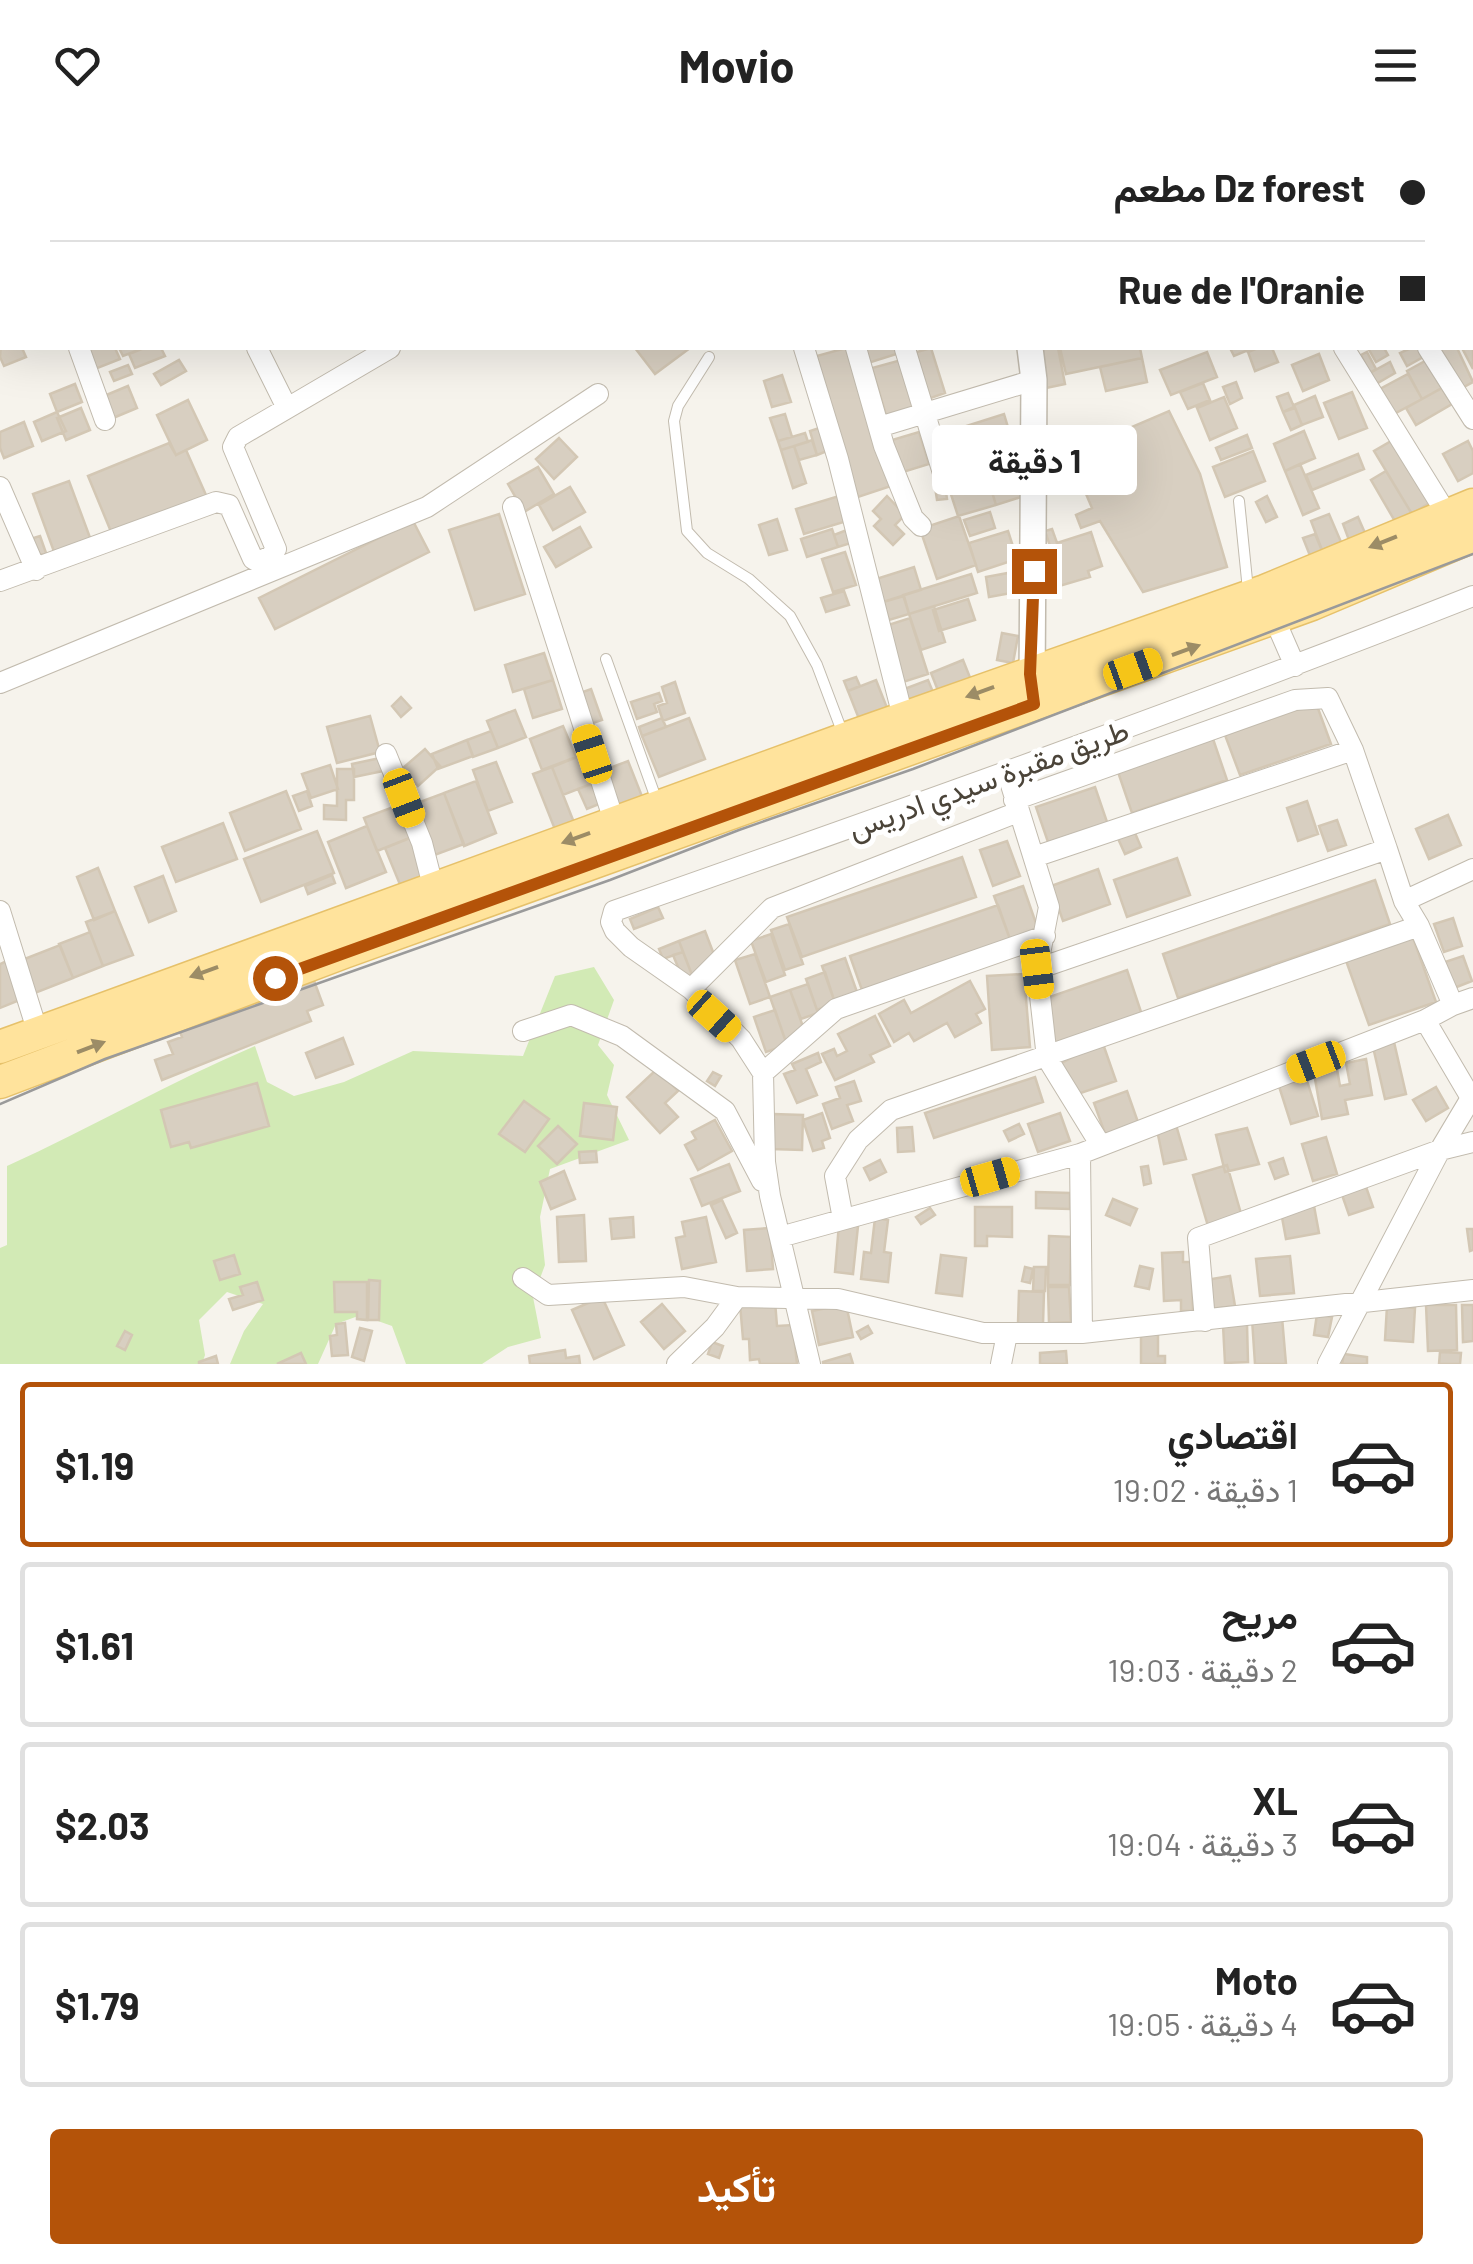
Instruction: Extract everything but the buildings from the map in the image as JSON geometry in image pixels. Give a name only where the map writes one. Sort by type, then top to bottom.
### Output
[{"type":"main road","points":[[0,1082],[1032,689],[1248,596],[1465,519]]},
{"type":"main road","points":[[0,1046],[845,739],[1274,618],[1465,519]]},
{"type":"street","points":[[80,350],[105,420]]},
{"type":"street","points":[[258,350],[287,408]]},
{"type":"street","points":[[2,575],[36,570],[216,502],[229,505],[253,559],[258,562],[271,556],[276,549],[233,447],[238,437],[387,350]]},
{"type":"street","points":[[805,350],[838,460],[904,720]]},
{"type":"street","points":[[857,350],[878,427],[912,518],[922,526]]},
{"type":"street","points":[[905,350],[943,473]]},
{"type":"street","points":[[1030,350],[1034,380],[1032,689]]},
{"type":"street","points":[[1345,350],[1465,519]]},
{"type":"street","points":[[1431,350],[1473,419]]},
{"type":"street","points":[[878,427],[1034,380]]},
{"type":"street","points":[[0,683],[427,507],[598,394]]},
{"type":"street","points":[[0,486],[36,570]]},
{"type":"street","points":[[513,508],[615,824]]},
{"type":"street","name":"طريق مقبرة سيدي ادريس","points":[[691,990],[630,947],[611,922],[614,910],[1007,772],[1291,668],[1473,596]]},
{"type":"street","points":[[1274,618],[1291,668],[1295,700]]},
{"type":"street","points":[[780,1237],[1090,1149],[1463,1002],[1404,901],[1352,750],[1328,698],[1295,700],[1016,806],[772,908],[691,990],[740,1039],[763,1073],[765,1162],[770,1196],[810,1364]]},
{"type":"street","points":[[1034,857],[1352,750]]},
{"type":"street","points":[[386,754],[422,843],[434,890]]},
{"type":"street","points":[[1007,772],[1048,907],[1037,969],[1047,1058],[1090,1149],[1082,1333]]},
{"type":"street","points":[[1037,969],[1387,848]]},
{"type":"street","points":[[1404,901],[1473,870]]},
{"type":"street","points":[[0,912],[38,1032]]},
{"type":"street","points":[[843,1219],[835,1176],[858,1140],[892,1110],[1419,926]]},
{"type":"street","points":[[763,1073],[836,1009],[1045,936]]},
{"type":"street","points":[[523,1031],[571,1015],[622,1036],[725,1111],[770,1196]]},
{"type":"street","points":[[1328,1364],[1471,1098],[1425,1020]]},
{"type":"street","points":[[1205,1321],[1198,1238],[1440,1150],[1473,1142]]},
{"type":"street","points":[[523,1278],[548,1296],[684,1287],[737,1297],[838,1299],[982,1332],[1007,1334],[1082,1333],[1473,1290]]},
{"type":"street","points":[[677,1364],[737,1297]]},
{"type":"street","points":[[1002,1364],[1007,1334]]},
{"type":"lane","points":[[710,358],[678,406],[674,421],[686,531],[707,553],[749,578],[790,616],[817,664],[845,739]]},
{"type":"lane","points":[[1239,502],[1248,596]]},
{"type":"lane","points":[[606,660],[660,808]]},
{"type":"green space","points":[[594,967],[614,1000],[598,1045],[614,1065],[607,1095],[629,1140],[550,1169],[540,1217],[545,1265],[533,1297],[541,1338],[508,1347],[482,1364],[406,1364],[392,1326],[361,1315],[336,1324],[318,1364],[230,1364],[244,1331],[263,1304],[227,1292],[199,1320],[205,1355],[202,1364],[0,1364],[0,1248],[7,1245],[7,1166],[255,1046],[267,1082],[294,1096],[344,1082],[413,1051],[523,1056],[555,976]]},
{"type":"tram line","points":[[0,1104],[105,1059],[913,769],[1473,554]]},
{"type":"route","points":[[275,978],[1034,704],[1030,674],[1034,571]]}]
